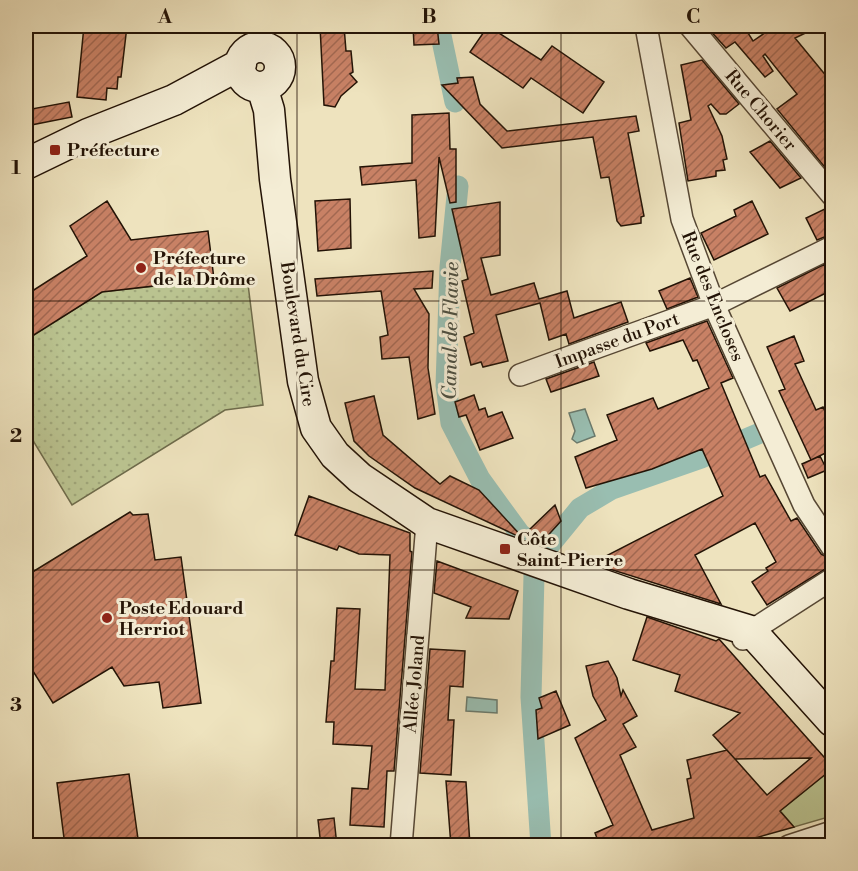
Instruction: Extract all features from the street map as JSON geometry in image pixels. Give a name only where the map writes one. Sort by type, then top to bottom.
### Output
[{"type":"street","name":"Rue des Encloses","points":[[646,26],[682,219],[714,305],[804,505],[832,547]]},
{"type":"street","name":"Rue Chorier","points":[[690,26],[832,195]]},
{"type":"street","name":"Boulevard du Cire","points":[[26,164],[88,135],[174,100],[257,55],[269,110],[275,179],[303,381],[316,428],[335,454],[360,478],[427,523],[704,618],[745,636]]},
{"type":"street","name":"Boulevard du Cire","points":[[26,145],[88,135]]},
{"type":"street","name":"Impasse du Port","points":[[520,375],[714,305],[832,247]]},
{"type":"street","name":"Allée Joland","points":[[401,846],[427,523]]},
{"type":"street","points":[[745,636],[832,579]]},
{"type":"street","points":[[745,636],[832,721]]},
{"type":"street","points":[[745,636],[832,743]]},
{"type":"street","points":[[789,846],[832,832]]},
{"type":"green space","points":[[247,276],[263,405],[225,410],[72,505],[26,429],[26,340],[108,288],[110,291]]},
{"type":"green space","points":[[832,769],[832,816],[794,827],[780,811]]},
{"type":"water","points":[[585,409],[595,436],[577,443],[572,439],[575,431],[569,413]]},
{"type":"water","points":[[467,697],[497,700],[497,713],[466,711]]},
{"type":"building","points":[[84,26],[127,26],[121,77],[118,77],[117,89],[107,88],[106,100],[77,97]]},
{"type":"building","points":[[320,26],[344,26],[346,51],[351,51],[353,72],[350,74],[357,82],[341,96],[335,107],[324,105]]},
{"type":"building","points":[[413,26],[437,26],[439,44],[414,45]]},
{"type":"building","points":[[488,26],[541,60],[552,46],[604,82],[583,113],[531,78],[523,88],[470,52]]},
{"type":"building","points":[[706,26],[759,26],[748,33],[753,41],[775,26],[820,26],[795,38],[832,83],[832,176],[777,109],[797,94],[765,54],[763,56],[773,71],[765,77],[735,42],[726,48]]},
{"type":"building","points":[[702,60],[739,104],[726,114],[720,114],[711,104],[708,106],[722,136],[727,159],[723,160],[725,170],[716,171],[716,176],[688,181],[679,123],[691,120],[681,65]]},
{"type":"building","points":[[473,77],[480,104],[507,131],[636,116],[639,131],[628,133],[644,216],[641,217],[641,223],[621,226],[617,221],[609,177],[601,178],[593,137],[502,148],[442,85],[458,83],[457,78]]},
{"type":"building","points":[[69,102],[72,117],[26,126],[26,110]]},
{"type":"building","points":[[449,113],[450,149],[456,149],[456,202],[450,203],[439,157],[435,236],[419,238],[416,180],[362,185],[360,167],[412,163],[412,115]]},
{"type":"building","points":[[770,141],[801,178],[780,188],[750,152]]},
{"type":"building","points":[[350,199],[351,248],[318,251],[315,201]]},
{"type":"building","name":"Préfecture de la Drôme","points":[[107,201],[131,240],[208,231],[214,279],[102,292],[26,340],[26,295],[87,256],[70,226]]},
{"type":"building","points":[[752,201],[768,234],[714,260],[701,233],[736,216],[734,210]]},
{"type":"building","points":[[500,202],[500,255],[481,258],[491,295],[534,283],[539,299],[567,291],[574,318],[621,302],[628,322],[569,344],[566,334],[549,340],[540,303],[496,315],[508,361],[483,367],[481,362],[471,365],[464,337],[474,333],[462,281],[468,279],[452,209]]},
{"type":"building","points":[[832,207],[832,234],[817,240],[806,218]]},
{"type":"building","points":[[825,264],[832,273],[832,290],[790,311],[777,288]]},
{"type":"building","points":[[433,271],[432,288],[414,289],[429,314],[428,368],[435,414],[418,419],[409,357],[382,359],[380,337],[388,335],[381,291],[317,296],[315,279]]},
{"type":"building","points":[[690,278],[698,297],[667,309],[659,291]]},
{"type":"building","points":[[707,321],[733,378],[721,383],[760,477],[765,475],[791,521],[797,518],[821,554],[832,560],[832,565],[767,605],[752,582],[776,562],[755,523],[695,555],[721,604],[603,567],[600,559],[723,496],[702,449],[652,469],[586,488],[575,457],[617,440],[607,415],[653,398],[658,409],[709,388],[697,360],[693,361],[683,340],[650,351],[646,343]]},
{"type":"building","points":[[794,336],[804,361],[795,364],[816,410],[823,407],[832,427],[832,450],[811,460],[779,391],[785,389],[767,347]]},
{"type":"building","points":[[594,362],[599,376],[551,392],[546,379]]},
{"type":"building","points":[[474,395],[479,410],[485,408],[488,417],[502,412],[513,438],[480,450],[466,415],[459,417],[455,402]]},
{"type":"building","points":[[374,396],[383,435],[440,484],[450,476],[479,490],[524,539],[415,488],[369,456],[354,441],[345,403]]},
{"type":"building","points":[[820,456],[827,470],[808,478],[802,464]]},
{"type":"building","points":[[309,496],[410,533],[410,551],[412,552],[394,771],[387,771],[384,827],[350,825],[352,788],[368,789],[372,746],[333,744],[334,722],[326,722],[331,661],[334,661],[337,608],[360,609],[355,689],[385,690],[390,555],[359,554],[339,546],[337,550],[295,535]]},
{"type":"building","points":[[555,505],[561,521],[541,543],[528,531]]},
{"type":"building","name":"Poste Edouard Herriot","points":[[130,512],[133,515],[148,514],[155,560],[181,557],[201,703],[163,708],[159,682],[124,686],[112,667],[53,703],[26,660],[26,576]]},
{"type":"building","points":[[437,561],[518,591],[509,619],[466,618],[471,607],[434,593]]},
{"type":"building","points":[[647,617],[716,641],[719,639],[832,766],[832,769],[780,811],[794,827],[741,842],[740,838],[690,846],[600,846],[595,833],[613,825],[575,738],[606,720],[593,696],[586,666],[608,661],[617,678],[621,696],[623,690],[637,716],[623,724],[636,747],[620,755],[652,830],[694,818],[687,779],[691,778],[687,760],[727,750],[713,735],[740,713],[675,691],[680,675],[633,660]],"holes":[[[811,758],[767,795],[735,759]]]},
{"type":"building","points":[[430,649],[465,651],[463,687],[450,686],[448,720],[454,720],[451,775],[420,773]]},
{"type":"building","points":[[556,691],[570,725],[538,739],[536,710],[542,708],[539,698]]},
{"type":"building","points":[[129,774],[139,846],[65,846],[57,783]]},
{"type":"building","points":[[446,781],[466,782],[470,846],[451,846]]},
{"type":"building","points":[[334,818],[337,846],[321,846],[318,820]]},
{"type":"waterway","name":"Canal de Flavie","points":[[439,26],[455,102]]},
{"type":"waterway","name":"Canal de Flavie","points":[[458,186],[450,267],[446,385],[451,423],[480,479],[520,534],[544,552]]},
{"type":"waterway","points":[[541,846],[531,697],[534,575],[544,552],[580,508],[612,489],[701,458],[765,431]]},
{"type":"place","name":"Préfecture","points":[[55,150]]},
{"type":"place","name":"Préfecture de la Drôme","points":[[141,268]]},
{"type":"place","name":"Côte Saint-Pierre","points":[[505,549]]},
{"type":"place","name":"Poste Edouard Herriot","points":[[107,618]]}]
